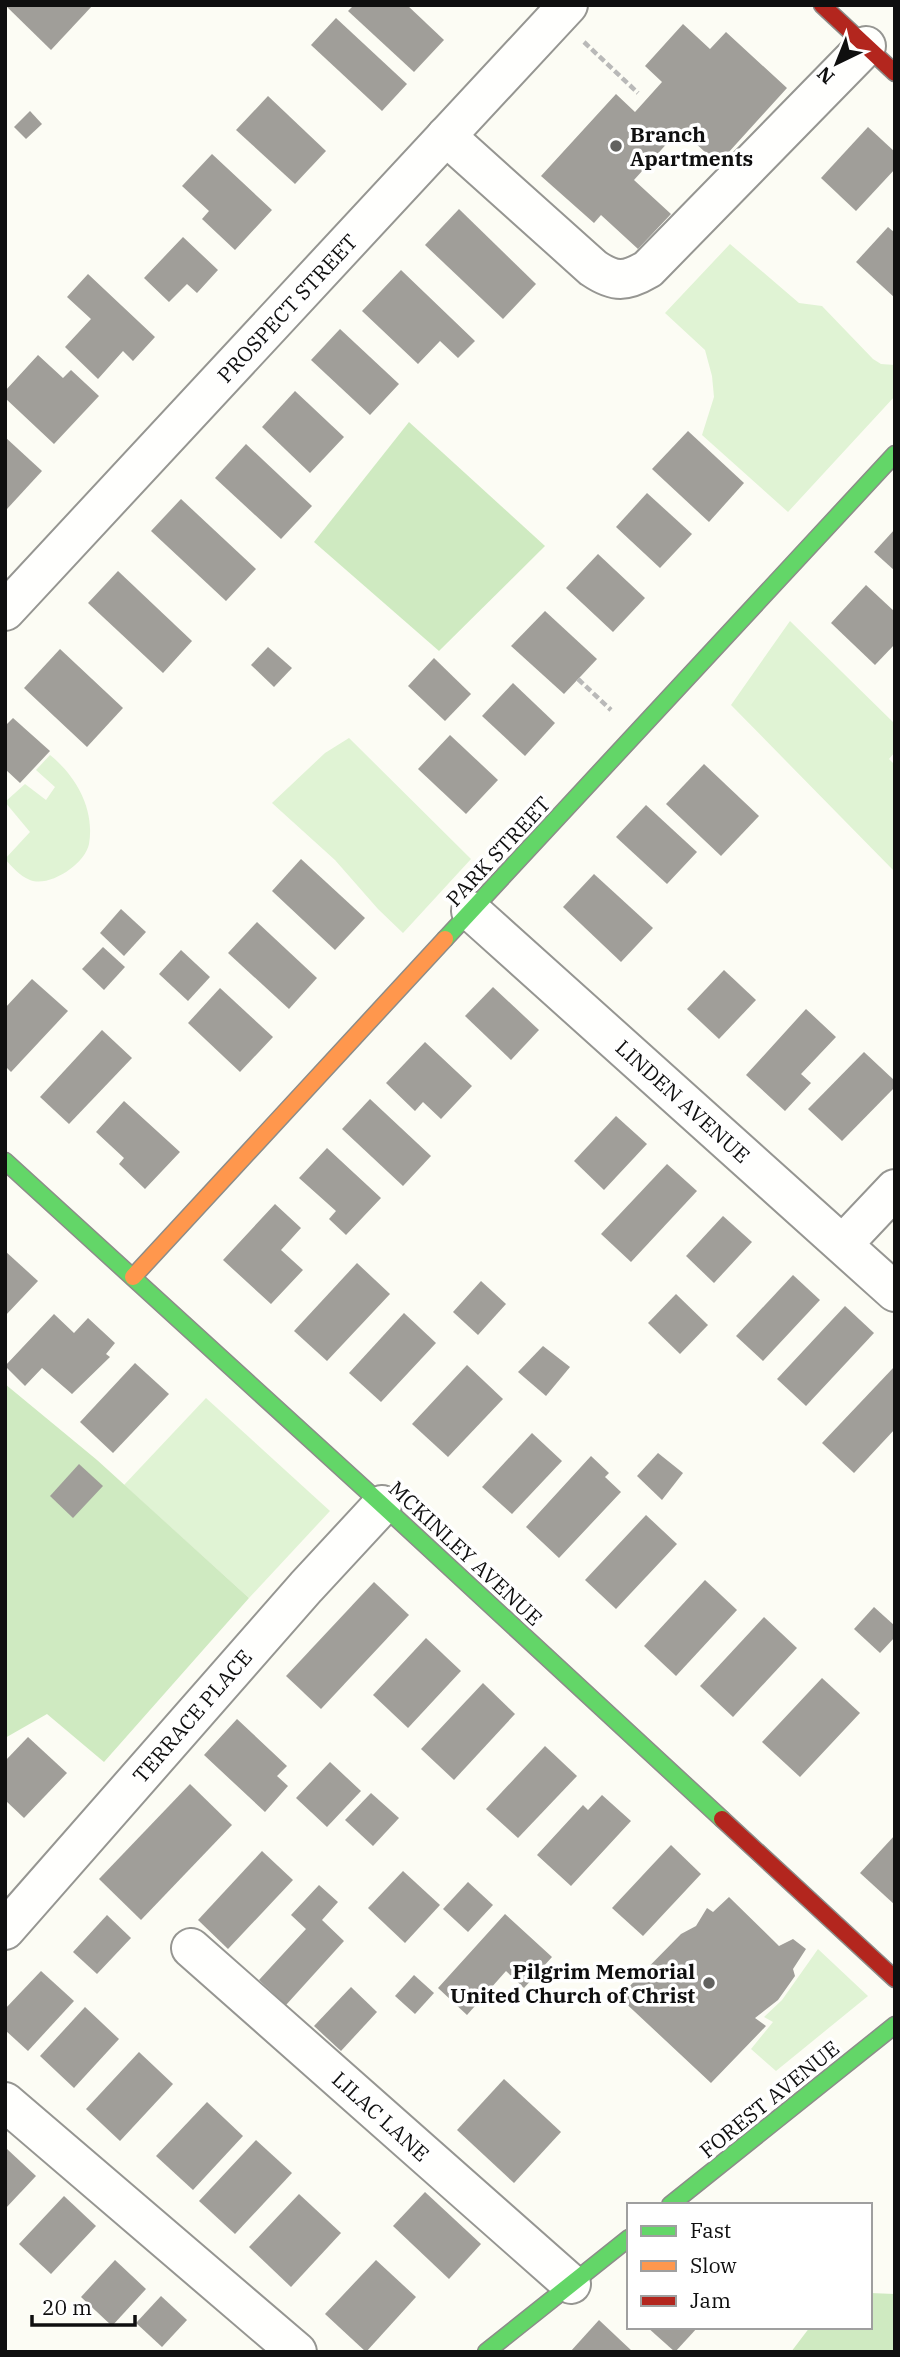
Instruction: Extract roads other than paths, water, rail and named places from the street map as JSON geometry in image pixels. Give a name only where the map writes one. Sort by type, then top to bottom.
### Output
[{"type":"street","name":"PROSPECT STREET","points":[[5,611],[568,5]]},
{"type":"street","points":[[822,5],[895,73]]},
{"type":"street","points":[[446,136],[593,268],[603,275],[624,280],[648,269],[866,46]]},
{"type":"street","name":"PARK STREET","points":[[133,1277],[895,454]]},
{"type":"street","name":"LINDEN AVENUE","points":[[471,911],[895,1292]]},
{"type":"street","name":"MCKINLEY AVENUE","points":[[5,1161],[895,1979]]},
{"type":"street","points":[[843,1244],[895,1189]]},
{"type":"street","name":"TERRACE PLACE","points":[[5,1930],[306,1587],[382,1505]]},
{"type":"street","name":"LILAC LANE","points":[[191,1948],[571,2284]]},
{"type":"street","name":"FOREST AVENUE","points":[[672,2203],[895,2025]]},
{"type":"street","points":[[5,2102],[297,2352]]},
{"type":"street","points":[[486,2352],[627,2240]]},
{"type":"place","name":"Branch Apartments","points":[[616,146]]},
{"type":"place","name":"Pilgrim Memorial United Church of Christ","points":[[709,1983]]}]
